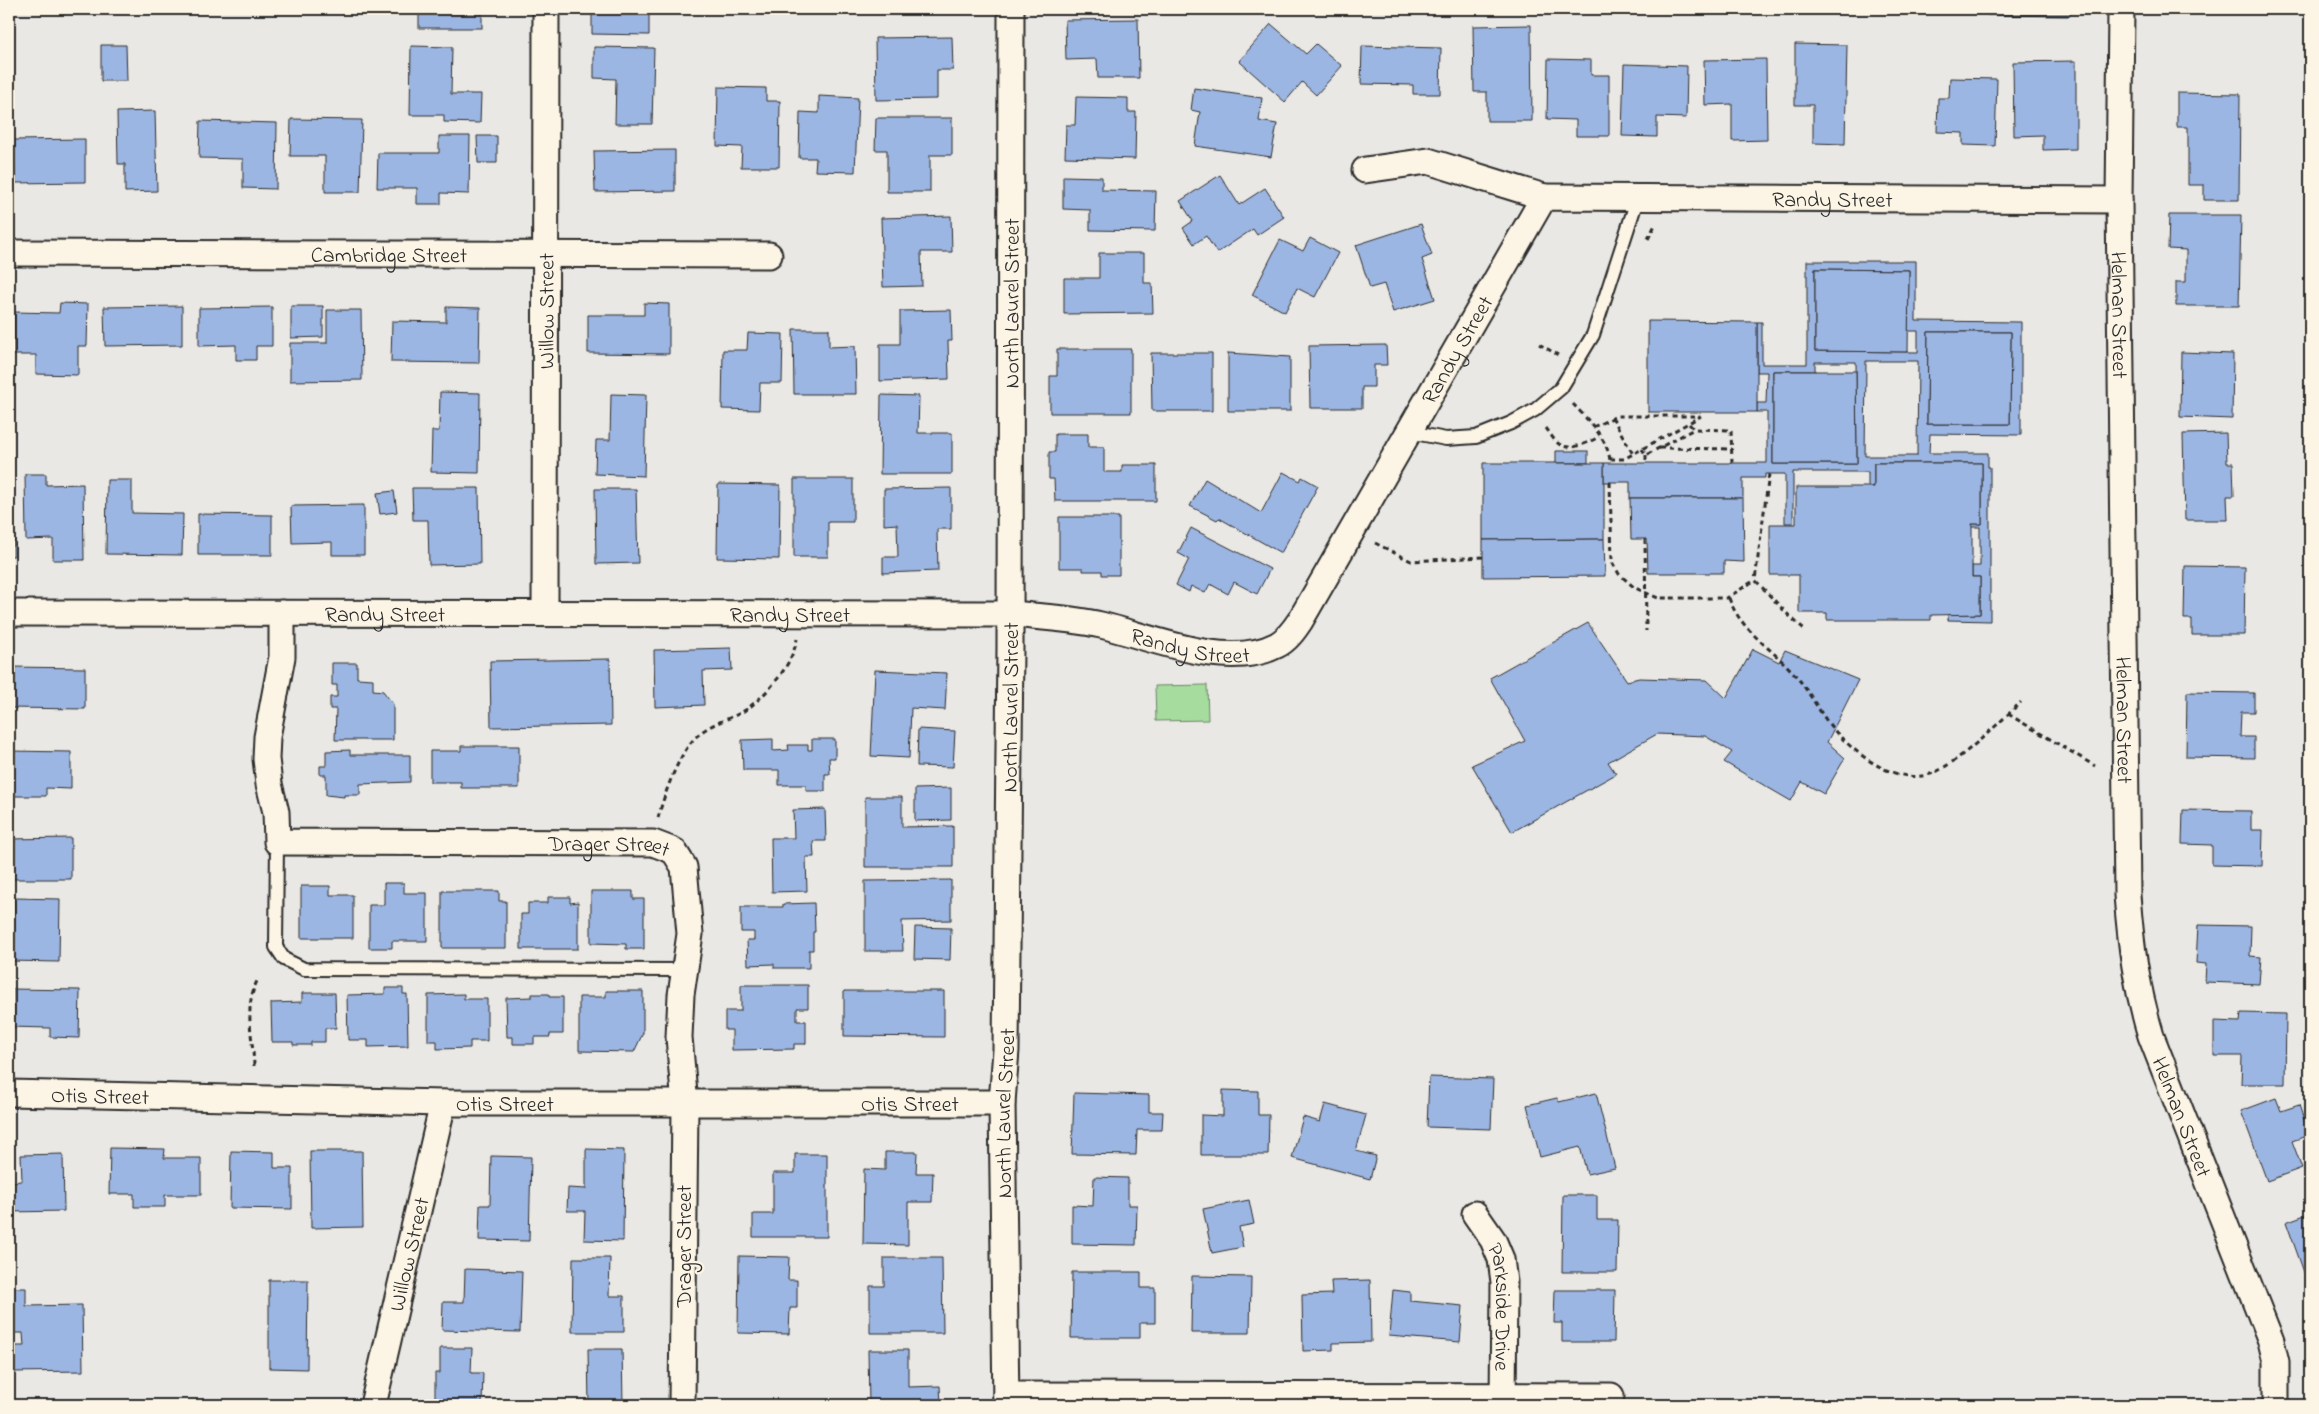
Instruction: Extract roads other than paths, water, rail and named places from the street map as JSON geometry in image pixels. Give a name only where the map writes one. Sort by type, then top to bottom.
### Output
[{"type":"street","name":"Willow Street","points":[[545,613],[546,9]]},
{"type":"street","name":"North Laurel Street","points":[[1006,1400],[1002,1103],[1006,1050],[1010,614],[1011,9]]},
{"type":"street","name":"Helman Street","points":[[2121,9],[2119,200],[2128,895],[2131,954],[2139,996],[2151,1036],[2271,1341],[2276,1362],[2276,1405]]},
{"type":"street","points":[[1365,170],[1428,160],[1544,196]]},
{"type":"street","name":"Randy Street","points":[[9,612],[1010,614],[1076,620],[1185,650],[1240,653],[1260,651],[1277,645],[1300,621],[1544,196],[2119,200]]},
{"type":"street","name":"Cambridge Street","points":[[9,253],[546,256],[769,255]]},
{"type":"street","points":[[277,842],[276,812],[269,784],[266,759],[267,737],[282,657],[282,613]]},
{"type":"street","name":"Drager Street","points":[[277,842],[653,843],[674,851],[684,868],[690,934],[684,970],[679,1037],[685,1105],[682,1405]]},
{"type":"street","name":"Otis Street","points":[[9,1093],[443,1103],[685,1105],[1002,1103]]},
{"type":"street","name":"Willow Street","points":[[373,1405],[443,1103]]},
{"type":"street","name":"Parkside Drive","points":[[1475,1214],[1493,1240],[1501,1259],[1504,1282],[1503,1401]]},
{"type":"street","points":[[1006,1400],[1503,1401],[1611,1396]]},
{"type":"lane","points":[[1409,432],[1446,439],[1476,438],[1512,423],[1535,410],[1560,388],[1593,335],[1638,197]]},
{"type":"lane","points":[[277,842],[276,946],[284,959],[304,969],[684,970]]}]
